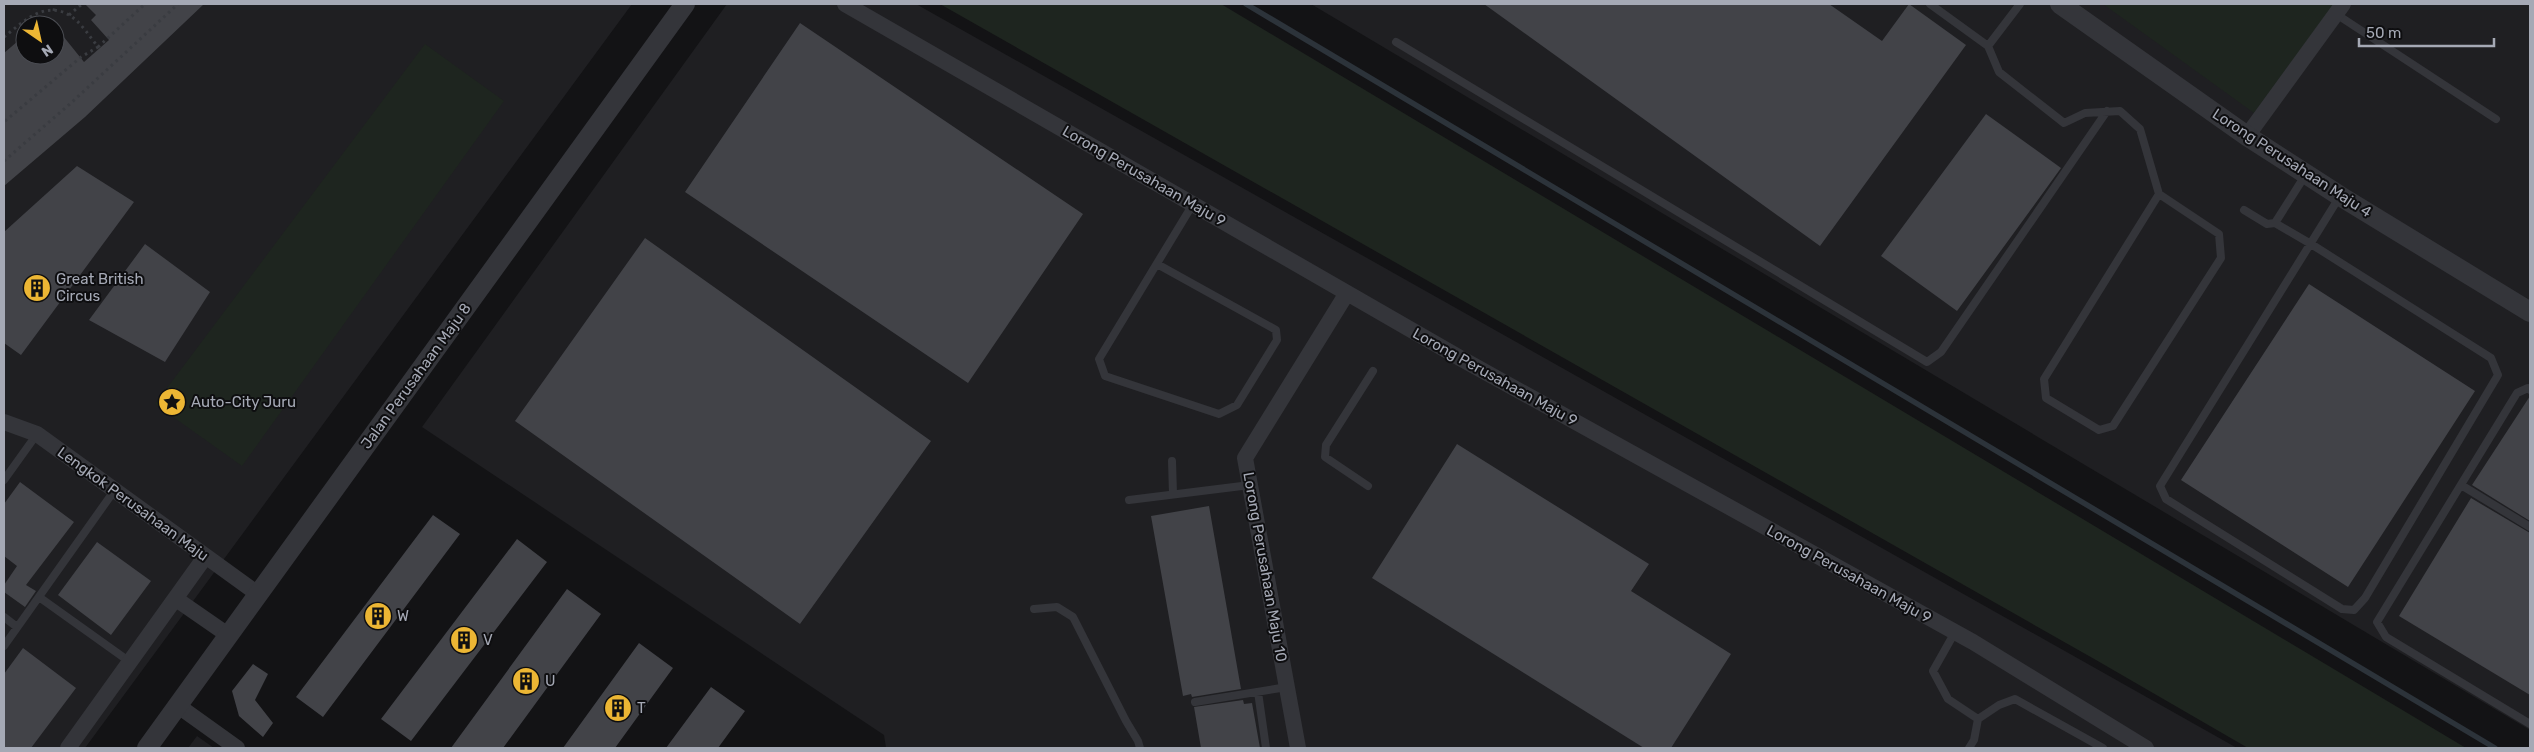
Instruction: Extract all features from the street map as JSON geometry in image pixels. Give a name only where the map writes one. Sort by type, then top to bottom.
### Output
[{"type":"street","name":"Jalan Perusahaan Maju 8","points":[[147,748],[685,4]]},
{"type":"street","name":"Lorong Perusahaan Maju 9","points":[[845,4],[1346,293],[1955,632],[2146,748]]},
{"type":"street","name":"Lorong Perusahaan Maju 4","points":[[2060,4],[2247,136],[2340,196],[2530,312]]},
{"type":"street","points":[[2247,136],[2339,9]]},
{"type":"street","name":"Lorong Perusahaan Maju 10","points":[[1298,748],[1245,458],[1346,293]]},
{"type":"street","name":"Lengkok Perusahaan Maju","points":[[4,422],[36,434],[258,594]]},
{"type":"street","points":[[68,748],[205,557]]},
{"type":"street","points":[[176,599],[228,636]]},
{"type":"street","points":[[178,706],[226,745]]},
{"type":"lane","points":[[1930,4],[1988,46],[1999,72],[2064,123],[2085,113],[2120,111],[2140,129],[2159,194],[2219,234],[2221,258],[2113,426],[2099,430],[2046,398],[2044,379],[2159,194]]},
{"type":"lane","points":[[1988,46],[2020,4]]},
{"type":"lane","points":[[2339,9],[2496,119]]},
{"type":"lane","points":[[1396,42],[1927,362],[1941,352],[2106,111]]},
{"type":"lane","points":[[2276,223],[2306,174]]},
{"type":"lane","points":[[2244,210],[2267,224],[2276,223],[2311,244],[2491,358],[2498,374],[2365,598],[2354,610],[2342,609],[2166,499],[2160,486],[2311,244],[2340,196]]},
{"type":"lane","points":[[1157,264],[1276,330],[1277,340],[1237,405],[1219,414],[1105,376],[1099,359],[1193,204]]},
{"type":"lane","points":[[1368,486],[1326,457],[1326,445],[1373,370]]},
{"type":"lane","points":[[2530,390],[2528,388],[2517,393],[2377,622],[2386,637],[2530,724]]},
{"type":"lane","points":[[4,480],[36,434]]},
{"type":"lane","points":[[1172,460],[1173,494]]},
{"type":"lane","points":[[1129,500],[1250,484]]},
{"type":"lane","points":[[2461,485],[2530,527]]},
{"type":"lane","points":[[4,646],[114,491]]},
{"type":"lane","points":[[39,597],[130,662]]},
{"type":"lane","points":[[1034,609],[1057,606],[1073,618],[1126,721],[1138,740],[1140,748]]},
{"type":"lane","points":[[4,617],[18,627]]},
{"type":"lane","points":[[1955,632],[1933,671],[1948,699],[1978,719]]},
{"type":"lane","points":[[1195,702],[1287,687]]},
{"type":"lane","points":[[1258,692],[1266,748]]},
{"type":"lane","points":[[1969,748],[1974,740],[1978,719],[1999,705],[2015,699],[2102,748]]},
{"type":"path","points":[[54,11],[55,4]]},
{"type":"path","points":[[69,15],[82,4]]},
{"type":"path","points":[[4,122],[81,57],[98,46],[145,4]]},
{"type":"path","points":[[4,161],[71,103],[178,4]]},
{"type":"path","points":[[4,37],[37,12],[54,11],[69,15],[98,46]]},
{"type":"shaded area","name":"Auto-City Juru","points":[[4,4],[632,4],[85,748],[4,748]]},
{"type":"shaded area","points":[[727,4],[916,4],[2237,748],[886,748],[884,735],[422,427]]},
{"type":"shaded area","points":[[940,4],[1221,4],[2466,748],[2248,748]]},
{"type":"shaded area","points":[[1311,4],[2530,4],[2530,730]]},
{"type":"shaded area","points":[[2103,4],[2334,4],[2254,113]]},
{"type":"shaded area","points":[[425,44],[504,101],[242,466],[155,404]]},
{"type":"shaded area","points":[[197,736],[214,748],[188,748]]},
{"type":"building","points":[[85,4],[204,4],[85,117],[4,186],[4,53],[15,44],[15,65],[65,65],[65,38],[84,62],[109,40],[91,20],[96,15]]},
{"type":"building","points":[[1484,4],[1829,4],[1882,41],[1909,4],[1966,45],[1820,246]]},
{"type":"building","points":[[800,23],[1083,214],[968,383],[685,192]]},
{"type":"building","points":[[1986,114],[2061,168],[1957,311],[1881,256]]},
{"type":"building","name":"Great British Circus","points":[[77,166],[134,202],[21,355],[4,343],[4,232]]},
{"type":"building","points":[[645,238],[931,441],[800,624],[515,421]]},
{"type":"building","points":[[145,244],[210,292],[165,362],[89,320]]},
{"type":"building","points":[[2309,284],[2475,391],[2348,587],[2181,480]]},
{"type":"building","points":[[2530,396],[2530,521],[2472,485]]},
{"type":"building","points":[[1457,444],[1649,564],[1631,591],[1731,654],[1671,748],[1644,748],[1372,578]]},
{"type":"building","points":[[20,482],[74,522],[26,585],[36,591],[25,607],[4,592],[4,585],[17,566],[4,556],[4,504]]},
{"type":"building","points":[[2471,498],[2530,533],[2530,695],[2399,616]]},
{"type":"building","points":[[1209,506],[1241,689],[1192,697],[1191,694],[1183,696],[1151,516]]},
{"type":"building","name":"W","points":[[433,515],[460,534],[323,717],[296,697]]},
{"type":"building","name":"V","points":[[517,539],[547,562],[411,741],[381,719]]},
{"type":"building","points":[[97,542],[151,581],[111,635],[58,595]]},
{"type":"building","name":"U","points":[[567,589],[601,614],[503,748],[451,748]]},
{"type":"building","name":"T","points":[[639,643],[673,668],[615,748],[563,748]]},
{"type":"building","points":[[23,648],[76,688],[31,748],[4,748],[4,674]]},
{"type":"building","points":[[253,664],[268,674],[255,700],[273,723],[263,737],[239,716],[232,691]]},
{"type":"building","points":[[711,687],[745,711],[718,748],[666,748]]},
{"type":"building","points":[[1243,700],[1244,704],[1252,703],[1260,748],[1201,748],[1194,707]]},
{"type":"waterway","points":[[1246,4],[2495,748]]},
{"type":"place","name":"Great British Circus","points":[[37,288]]},
{"type":"place","name":"Auto-City Juru","points":[[172,402]]},
{"type":"place","name":"W","points":[[378,616]]},
{"type":"place","name":"V","points":[[464,640]]},
{"type":"place","name":"U","points":[[526,681]]},
{"type":"place","name":"T","points":[[618,708]]}]
